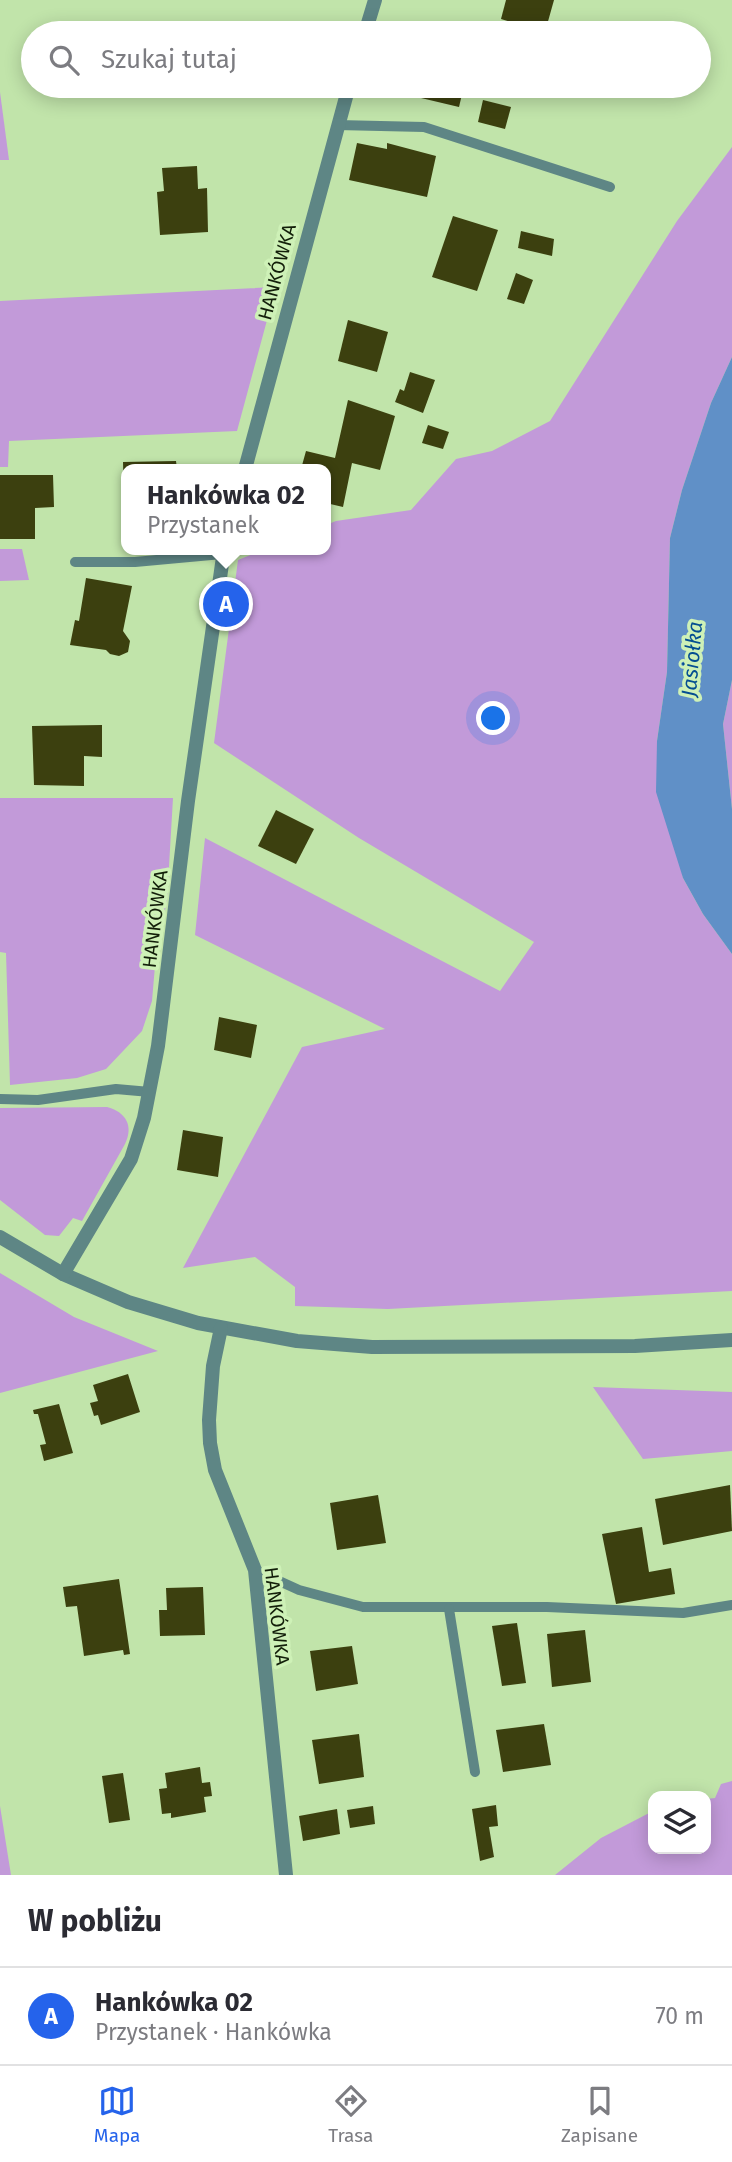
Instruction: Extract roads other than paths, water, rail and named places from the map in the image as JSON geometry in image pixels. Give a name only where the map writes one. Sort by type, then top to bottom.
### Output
[{"type":"street","points":[[369,21],[375,0]]},
{"type":"street","name":"HANKÓWKA","points":[[246,464],[345,98]]},
{"type":"street","name":"HANKÓWKA","points":[[63,1273],[131,1159],[138,1143],[150,1092],[223,555]]},
{"type":"street","points":[[0,1237],[63,1273],[128,1302],[221,1328],[297,1341],[372,1347],[635,1346],[732,1339]]},
{"type":"street","name":"HANKÓWKA","points":[[221,1328],[213,1366],[210,1443],[215,1470],[255,1570],[286,1875]]},
{"type":"lane","points":[[337,125],[424,127],[610,187]]},
{"type":"lane","points":[[75,562],[135,562],[197,555]]},
{"type":"lane","points":[[0,1099],[38,1100],[116,1089],[150,1092]]},
{"type":"lane","points":[[255,1570],[299,1590],[363,1607],[547,1608],[683,1613],[732,1605]]},
{"type":"lane","points":[[449,1609],[475,1772]]},
{"type":"water","name":"Jasiołka","points":[[732,357],[732,680],[723,724],[732,809],[732,954],[703,914],[683,878],[656,792],[657,741],[667,672],[670,538],[682,490],[711,403]]},
{"type":"place","name":"Hankówka 02","points":[[226,604]]}]
